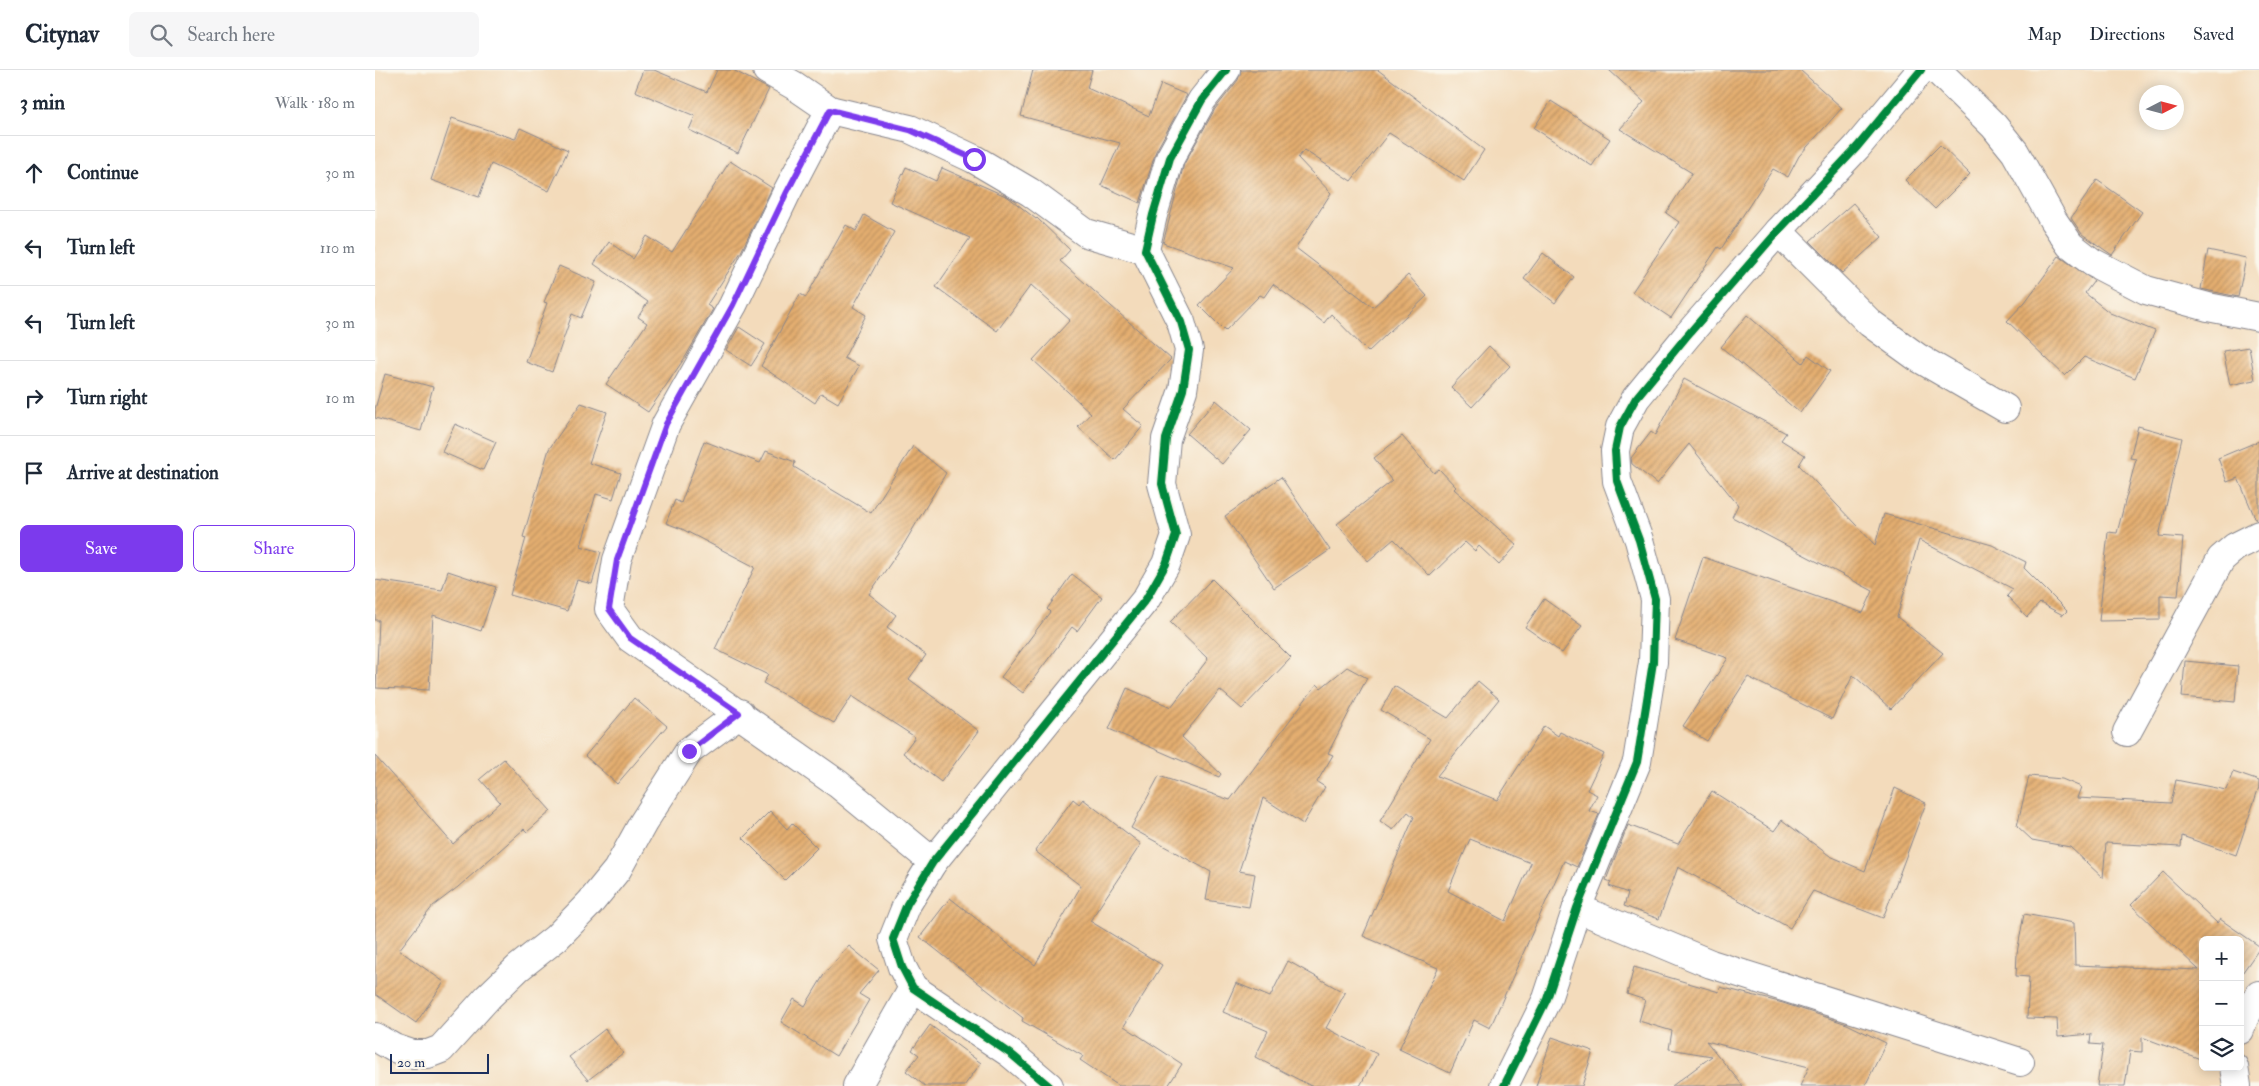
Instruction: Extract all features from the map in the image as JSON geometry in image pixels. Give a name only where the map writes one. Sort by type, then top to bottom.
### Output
[{"type":"street","points":[[767,70],[795,86],[830,110],[910,130],[974,159],[1030,192],[1086,233],[1145,250]]},
{"type":"street","points":[[1049,1086],[1011,1054],[913,988],[901,967],[893,939],[907,904],[933,862],[1146,599],[1167,564],[1176,535],[1162,484],[1166,439],[1183,390],[1189,350],[1181,322],[1145,250],[1170,158],[1202,100],[1226,70]]},
{"type":"street","points":[[1504,1086],[1547,998],[1577,908],[1637,762],[1653,662],[1655,598],[1639,540],[1617,481],[1615,451],[1620,428],[1636,398],[1778,231],[1857,147],[1921,70]]},
{"type":"street","points":[[1937,70],[1994,126],[2015,152],[2057,226],[2070,245],[2085,256],[2146,290],[2208,307],[2259,317]]},
{"type":"street","points":[[830,110],[786,194],[733,305],[666,424],[617,560],[609,609],[630,638],[839,784],[933,862]]},
{"type":"street","points":[[1778,231],[1870,324],[1917,356],[2005,408]]},
{"type":"street","points":[[2127,732],[2221,559],[2235,547],[2259,535]]},
{"type":"street","points":[[375,1037],[394,1048],[412,1054],[428,1054],[441,1049],[488,997],[518,968],[556,938],[590,903],[617,870],[643,823],[689,751],[739,713]]},
{"type":"street","points":[[1577,908],[1711,964],[2020,1062]]},
{"type":"street","points":[[857,1086],[913,988]]},
{"type":"street","points":[[2241,1026],[2244,1018],[2259,995]]},
{"type":"street","points":[[2235,1071],[2237,1086]]},
{"type":"building","points":[[643,70],[654,70],[707,92],[717,70],[733,70],[769,89],[738,153],[689,130],[695,116],[635,91]]},
{"type":"building","points":[[1033,70],[1092,70],[1087,88],[1149,116],[1161,84],[1187,95],[1156,151],[1140,203],[1101,185],[1120,143],[1021,116]]},
{"type":"building","points":[[1241,70],[1378,70],[1484,150],[1464,181],[1389,133],[1351,181],[1304,150],[1298,158],[1331,193],[1296,248],[1373,307],[1408,275],[1427,296],[1368,352],[1331,314],[1324,323],[1273,284],[1264,297],[1260,295],[1225,331],[1199,305],[1234,268],[1163,243],[1184,164],[1215,109],[1238,80]]},
{"type":"building","points":[[1609,70],[1800,70],[1842,108],[1799,156],[1788,177],[1773,169],[1721,249],[1718,247],[1671,318],[1632,292],[1679,222],[1666,213],[1692,173],[1620,129],[1644,102]]},
{"type":"building","points":[[1551,101],[1610,139],[1592,166],[1534,128]]},
{"type":"building","points":[[452,118],[515,139],[520,128],[568,150],[549,191],[491,164],[479,197],[431,180]]},
{"type":"building","points":[[1940,145],[1970,174],[1935,209],[1905,180]]},
{"type":"building","points":[[730,161],[772,188],[741,252],[707,305],[713,309],[686,356],[648,412],[606,384],[647,323],[638,317],[648,302],[594,264],[609,242],[633,259],[647,236],[672,252]]},
{"type":"building","points":[[906,167],[936,181],[942,168],[1008,197],[1037,218],[1070,250],[1060,261],[1171,359],[1123,409],[1143,426],[1115,460],[1078,427],[1091,413],[1033,360],[1070,320],[1031,285],[997,331],[936,287],[970,238],[890,202]]},
{"type":"building","points":[[2097,180],[2142,212],[2112,255],[2082,234],[2071,218]]},
{"type":"building","points":[[1853,203],[1882,237],[1842,273],[1810,241]]},
{"type":"building","points":[[864,215],[894,232],[853,307],[866,315],[844,358],[859,366],[838,403],[821,393],[815,403],[761,366],[800,294],[806,297],[846,225],[856,231]]},
{"type":"building","points":[[2208,250],[2246,258],[2238,297],[2201,289]]},
{"type":"building","points":[[1543,253],[1574,277],[1555,303],[1524,279]]},
{"type":"building","points":[[2059,256],[2094,281],[2085,293],[2110,313],[2155,331],[2135,378],[2084,357],[2065,376],[2007,321],[2025,302]]},
{"type":"building","points":[[559,266],[596,282],[581,318],[572,314],[552,372],[526,362],[547,303],[544,302]]},
{"type":"building","points":[[1747,315],[1803,363],[1808,355],[1830,371],[1800,413],[1721,347]]},
{"type":"building","points":[[739,327],[765,344],[751,366],[726,350]]},
{"type":"building","points":[[1489,346],[1510,366],[1472,407],[1451,387]]},
{"type":"building","points":[[2249,347],[2255,380],[2230,385],[2223,351]]},
{"type":"building","points":[[385,374],[433,387],[421,431],[375,418],[375,409]]},
{"type":"building","points":[[1684,379],[1786,433],[1781,440],[1805,455],[1799,465],[1875,545],[1884,514],[1992,545],[2026,562],[2024,568],[2067,611],[2063,615],[2040,603],[2027,617],[2007,596],[2013,589],[1919,540],[1897,617],[1943,653],[1891,709],[1853,675],[1832,719],[1748,677],[1707,741],[1683,726],[1728,658],[1675,640],[1703,557],[1863,613],[1873,591],[1732,517],[1738,505],[1689,444],[1657,484],[1632,464],[1631,458],[1651,432],[1655,435]]},
{"type":"building","points":[[1216,400],[1251,430],[1222,464],[1187,434]]},
{"type":"building","points":[[581,403],[607,412],[589,463],[621,473],[613,499],[596,494],[581,546],[601,552],[592,584],[577,580],[567,611],[510,595],[526,538],[523,537],[549,449]]},
{"type":"building","points":[[455,424],[496,442],[483,470],[442,452]]},
{"type":"building","points":[[2138,426],[2182,438],[2159,536],[2183,538],[2178,596],[2160,595],[2160,620],[2099,621],[2108,532],[2117,533],[2136,459],[2130,458]]},
{"type":"building","points":[[1402,436],[1434,473],[1439,469],[1456,487],[1454,489],[1517,545],[1499,565],[1479,546],[1475,551],[1465,542],[1430,576],[1394,539],[1368,561],[1337,524],[1392,481],[1374,458]]},
{"type":"building","points":[[704,441],[760,463],[766,451],[795,462],[794,467],[871,513],[913,446],[946,473],[904,544],[869,594],[896,615],[887,627],[926,655],[909,679],[979,731],[941,782],[903,753],[915,737],[852,696],[834,723],[763,683],[768,675],[715,649],[755,567],[682,529],[666,523],[675,500],[681,503]]},
{"type":"building","points":[[2259,441],[2259,520],[2256,520],[2238,478],[2227,482],[2218,458]]},
{"type":"building","points":[[1281,477],[1330,550],[1274,588],[1225,516]]},
{"type":"building","points":[[448,571],[496,587],[481,631],[433,615],[429,690],[376,688],[379,620],[375,620],[375,580],[442,590]]},
{"type":"building","points":[[1072,574],[1102,597],[1077,631],[1072,627],[1023,693],[1001,677],[1050,612],[1047,609]]},
{"type":"building","points":[[1212,579],[1291,658],[1242,709],[1220,690],[1182,737],[1221,774],[1219,777],[1109,729],[1127,688],[1171,707],[1208,659],[1170,622]]},
{"type":"building","points":[[1544,599],[1582,626],[1562,653],[1525,627]]},
{"type":"building","points":[[2185,661],[2238,666],[2235,702],[2182,697]]},
{"type":"building","points":[[1347,667],[1367,678],[1328,753],[1333,755],[1317,782],[1325,787],[1303,824],[1263,798],[1239,871],[1255,874],[1249,907],[1206,900],[1211,872],[1131,828],[1159,776],[1230,800],[1317,684],[1321,688]]},
{"type":"building","points":[[1478,681],[1499,699],[1437,776],[1497,800],[1544,726],[1558,736],[1560,732],[1604,754],[1587,790],[1597,795],[1589,811],[1599,814],[1577,867],[1564,861],[1490,1028],[1474,1020],[1450,1073],[1399,1049],[1438,968],[1363,936],[1414,817],[1408,812],[1393,830],[1380,821],[1430,739],[1381,710],[1394,686],[1448,718]],"holes":[[[1470,839],[1531,863],[1505,921],[1448,891]]]},
{"type":"building","points":[[634,698],[667,726],[617,784],[585,756]]},
{"type":"building","points":[[375,756],[453,844],[500,802],[480,779],[504,759],[551,811],[527,832],[524,829],[458,887],[433,906],[399,950],[444,982],[416,1023],[375,994]]},
{"type":"building","points":[[2233,772],[2259,781],[2259,787],[2236,855],[2182,836],[2181,847],[2106,843],[2103,878],[2070,847],[2032,840],[2017,826],[2029,776],[2062,779],[2081,787],[2077,798],[2171,803],[2176,780],[2226,790]]},
{"type":"building","points":[[1895,788],[1926,803],[1883,918],[1813,891],[1790,928],[1678,867],[1659,919],[1624,906],[1628,893],[1609,886],[1611,882],[1606,880],[1628,825],[1678,844],[1712,791],[1774,831],[1782,820],[1830,856],[1865,871]]},
{"type":"building","points":[[1073,799],[1079,804],[1083,799],[1141,844],[1090,921],[1162,965],[1124,1026],[1182,1064],[1168,1086],[1119,1086],[1080,1060],[1083,1056],[1022,1021],[1023,1018],[920,937],[950,898],[1035,965],[1081,886],[1035,851]]},
{"type":"building","points":[[770,811],[787,829],[792,823],[817,848],[785,880],[743,838]]},
{"type":"building","points":[[2163,872],[2217,923],[2220,919],[2259,946],[2259,949],[2244,970],[2244,936],[2199,936],[2199,970],[2131,905]]},
{"type":"building","points":[[2024,914],[2074,923],[2075,965],[2199,970],[2199,1058],[2142,1037],[2142,1052],[2130,1051],[2125,1086],[2097,1086],[2103,1045],[2090,1044],[2091,1034],[2058,1037],[2057,1019],[2027,1018],[2029,977],[2016,976],[2017,953]]},
{"type":"building","points":[[849,946],[879,970],[859,994],[869,1000],[836,1056],[781,1022],[794,999],[805,1006],[825,973]]},
{"type":"building","points":[[1288,961],[1345,993],[1326,1028],[1377,1054],[1360,1086],[1311,1086],[1255,1057],[1268,1031],[1223,1012],[1236,983],[1270,997]]},
{"type":"building","points":[[1634,967],[1719,992],[1720,987],[1783,1003],[1847,1024],[1886,1043],[1865,1086],[1800,1086],[1809,1067],[1706,1041],[1743,1086],[1672,1086],[1712,1056],[1669,1049],[1672,1031],[1639,1021],[1645,1000],[1627,994]]},
{"type":"building","points":[[930,1025],[981,1063],[964,1086],[925,1086],[906,1071],[919,1055],[912,1050]]},
{"type":"building","points":[[605,1029],[623,1053],[588,1080],[569,1057]]},
{"type":"building","points":[[1552,1037],[1593,1051],[1582,1086],[1536,1086]]},
{"type":"cycle path","points":[[1049,1086],[1011,1054],[913,988],[902,967],[893,939],[907,904],[933,862],[1146,599],[1166,564],[1176,535],[1162,484],[1166,439],[1183,390],[1189,350],[1181,322],[1145,250],[1170,158],[1202,100],[1226,70]]},
{"type":"cycle path","points":[[1504,1086],[1547,999],[1577,908],[1637,762],[1653,662],[1655,599],[1639,540],[1617,481],[1615,451],[1620,427],[1636,398],[1686,337],[1778,231],[1857,147],[1921,70]]},
{"type":"route","points":[[689,751],[739,713],[630,638],[609,609],[617,560],[666,424],[733,305],[786,194],[830,110],[910,130],[974,159]]}]
